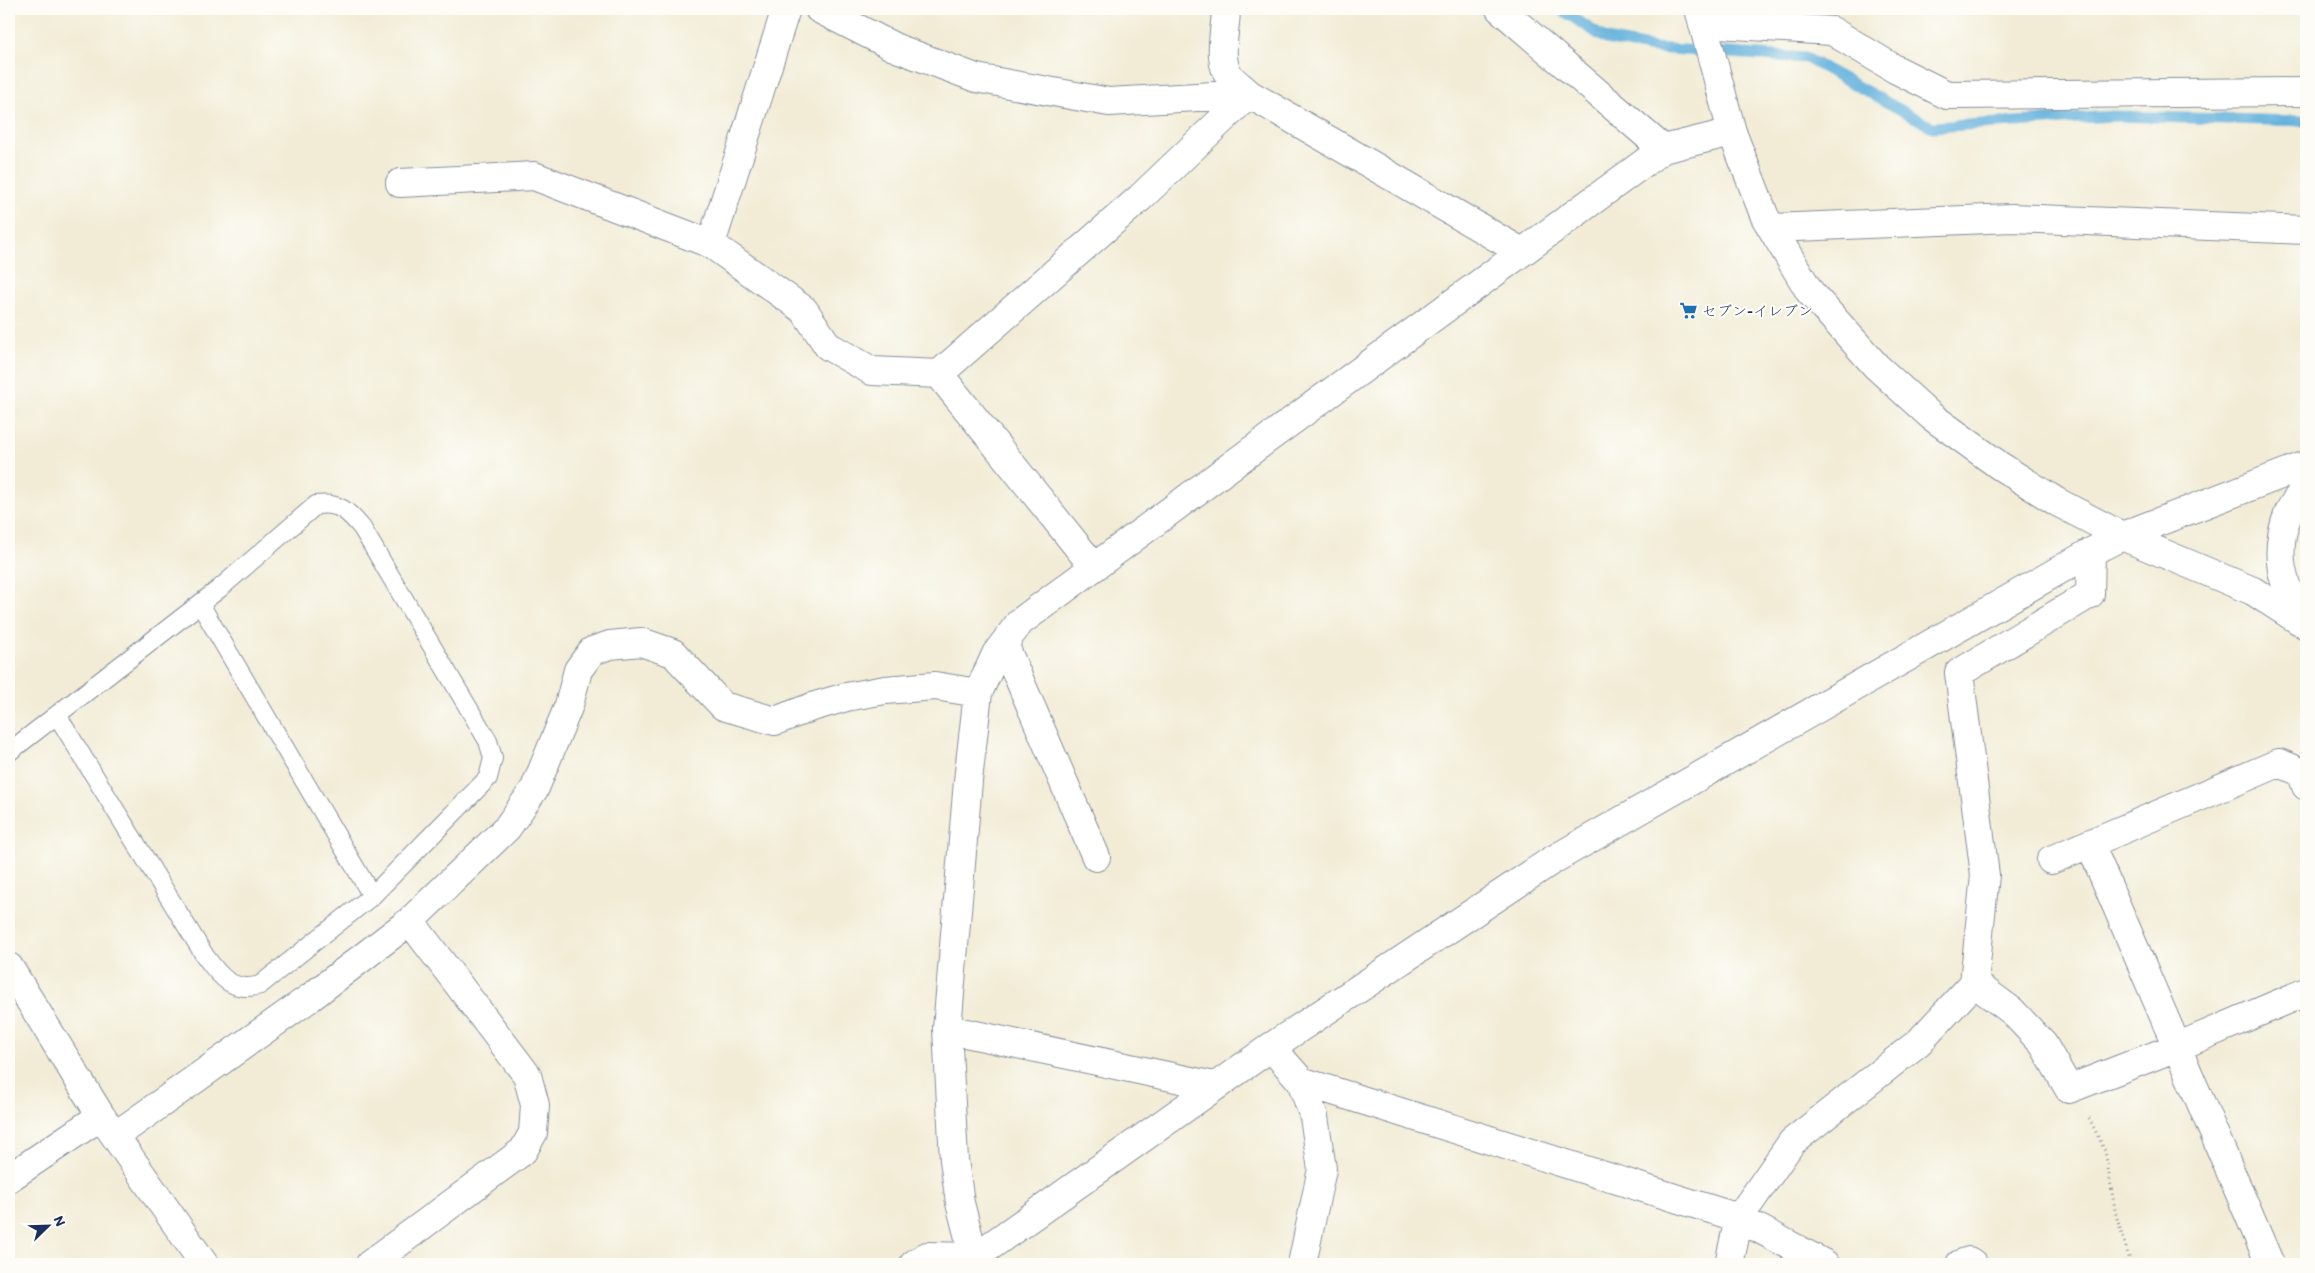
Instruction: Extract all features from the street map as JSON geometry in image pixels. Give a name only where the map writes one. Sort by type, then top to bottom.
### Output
[{"type":"street","points":[[711,244],[786,9]]},
{"type":"street","points":[[819,9],[894,47],[976,78],[1109,102],[1249,94]]},
{"type":"street","points":[[1226,9],[1226,29],[1222,55],[1230,76],[1249,94],[1522,252]]},
{"type":"street","points":[[1500,9],[1663,149]]},
{"type":"street","points":[[2306,92],[1947,95],[1895,69],[1832,31],[1701,16],[1732,132],[1765,216],[1810,292],[1876,366],[1931,416],[2000,466],[2057,502],[2122,536],[2253,591],[2306,624]]},
{"type":"street","points":[[400,183],[534,176],[711,244],[804,310],[828,346],[872,371],[939,374],[1126,210],[1249,94]]},
{"type":"street","points":[[969,1260],[954,1160],[947,1029],[968,781],[978,694],[996,654],[1020,622],[1663,149],[1732,132]]},
{"type":"street","points":[[1772,228],[2012,218],[2306,230]]},
{"type":"street","points":[[939,374],[1094,567]]},
{"type":"street","points":[[914,1264],[927,1256],[969,1260],[1214,1086],[1551,861],[2091,552],[2122,536],[2306,465]]},
{"type":"street","points":[[2306,486],[2289,511],[2282,539],[2281,572],[2290,600],[2306,624]]},
{"type":"street","points":[[1729,1264],[1739,1218],[1792,1142],[1919,1042],[1974,983],[1985,875],[1959,673],[2090,594],[2091,552]]},
{"type":"street","points":[[9,1178],[108,1126],[311,997],[410,921],[507,828],[535,788],[569,706],[578,670],[592,651],[610,645],[641,642],[673,653],[723,706],[775,721],[846,697],[885,690],[936,686],[978,694]]},
{"type":"street","points":[[1004,644],[1096,857]]},
{"type":"street","points":[[2052,860],[2279,763],[2301,772],[2306,786]]},
{"type":"street","points":[[2090,844],[2270,1264]]},
{"type":"street","points":[[370,1264],[523,1151],[533,1134],[535,1105],[527,1075],[410,921]]},
{"type":"street","points":[[9,967],[108,1126],[204,1264]]},
{"type":"street","points":[[1974,983],[2012,1011],[2043,1044],[2069,1088],[2177,1047],[2306,992]]},
{"type":"street","points":[[947,1029],[1214,1086]]},
{"type":"street","points":[[1271,1047],[1301,1081],[1314,1116],[1322,1168],[1302,1264]]},
{"type":"street","points":[[1301,1081],[1739,1218],[1825,1264]]},
{"type":"street","points":[[1960,1264],[1969,1261],[1973,1264]]},
{"type":"lane","points":[[9,752],[200,604],[316,505],[329,503],[349,512],[362,528],[488,741],[493,758],[488,778],[372,896],[260,985],[248,988],[235,986],[216,972],[204,956],[58,715]]},
{"type":"lane","points":[[200,604],[372,896]]},
{"type":"path","points":[[2069,1088],[2093,1124],[2105,1151],[2116,1215],[2131,1264]]},
{"type":"waterway","points":[[1560,9],[1606,39],[1654,48],[1806,58],[1932,127],[2113,116],[2306,121]]},
{"type":"place","name":"セブン-イレブン","points":[[1688,311]]}]
